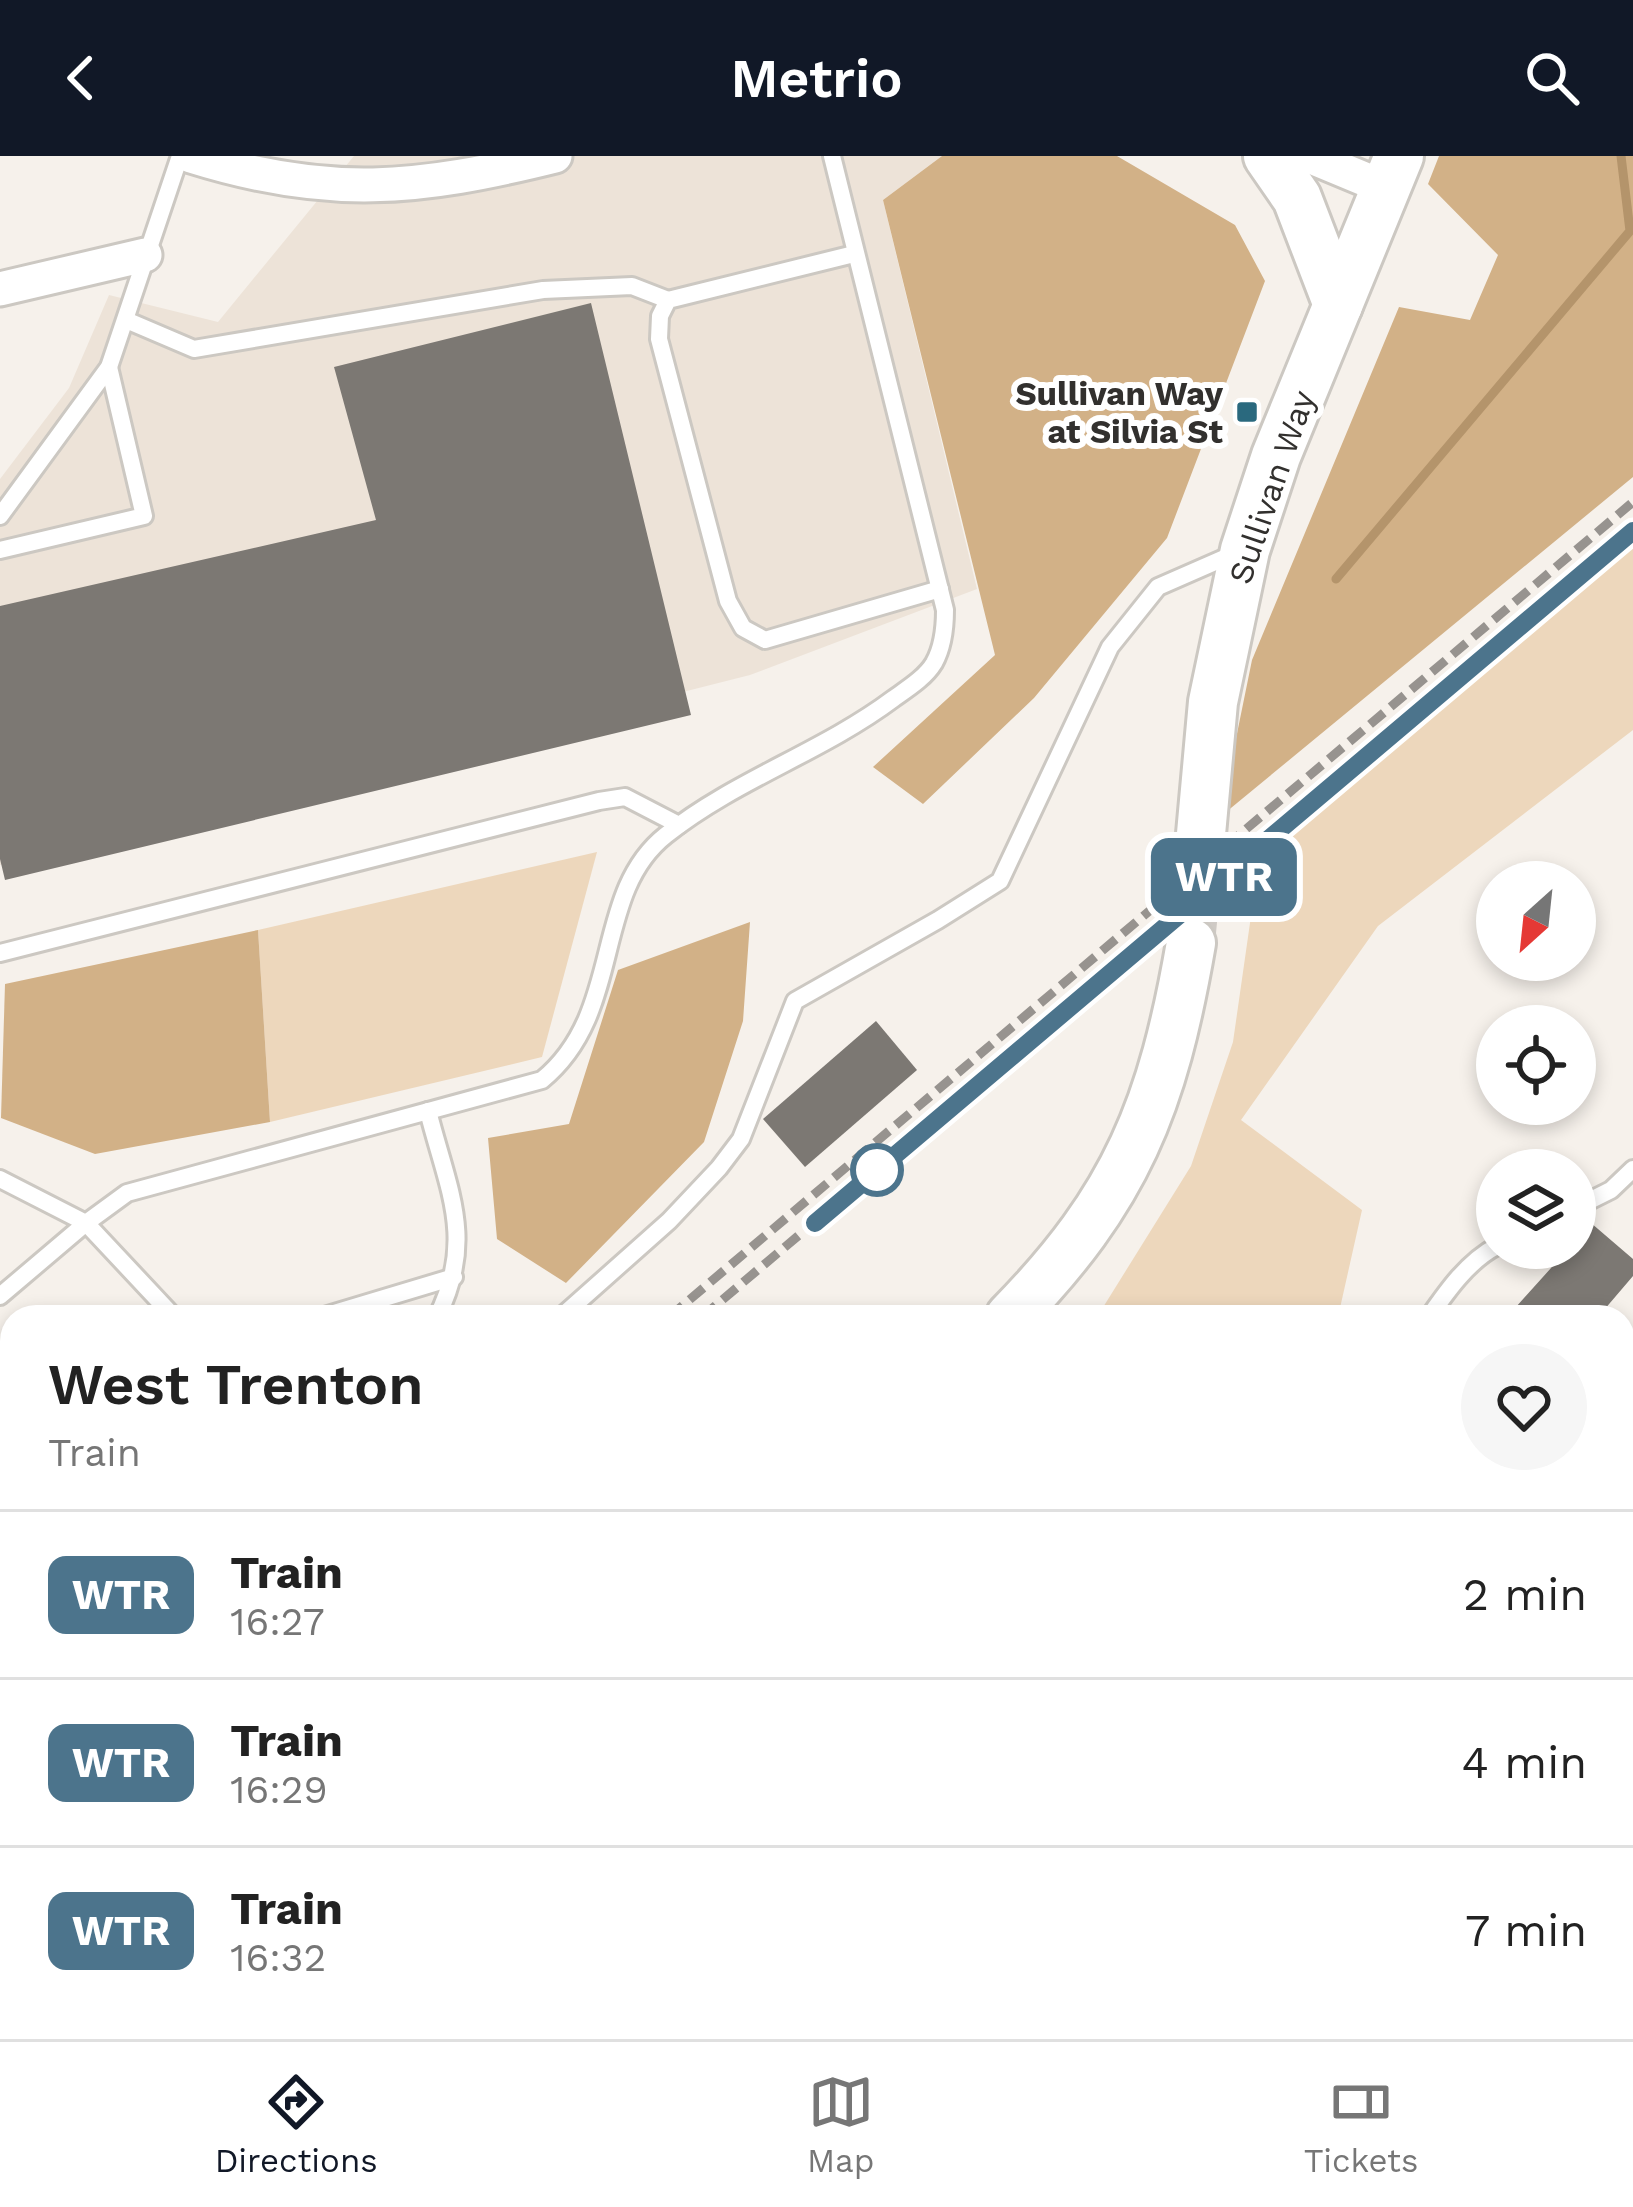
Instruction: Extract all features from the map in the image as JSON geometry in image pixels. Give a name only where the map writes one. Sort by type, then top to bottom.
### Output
[{"type":"main road","points":[[1268,156],[1297,198],[1338,305]]},
{"type":"main road","name":"Sullivan Way","points":[[1201,834],[1213,702],[1245,550],[1276,457],[1392,172]]},
{"type":"main road","points":[[1021,1305],[1085,1232],[1121,1175],[1150,1114],[1171,1050],[1191,943]]},
{"type":"street","points":[[191,156],[301,183],[354,188],[425,184],[555,156]]},
{"type":"street","points":[[1309,156],[1392,172]]},
{"type":"street","points":[[0,289],[145,254]]},
{"type":"lane","points":[[0,516],[110,367],[180,156]]},
{"type":"lane","points":[[0,1296],[128,1192],[542,1080],[564,1062],[587,1025],[628,878],[661,838],[703,807],[867,718],[932,668],[945,627],[940,590],[832,156]]},
{"type":"lane","points":[[126,320],[194,349],[543,290],[632,286],[668,300],[854,254]]},
{"type":"lane","points":[[668,300],[660,316],[658,339],[728,601],[743,628],[765,640],[940,590]]},
{"type":"lane","points":[[0,550],[144,515],[110,367]]},
{"type":"lane","points":[[574,1305],[669,1221],[730,1154],[759,1098],[795,1001],[1000,880],[1110,647],[1158,587],[1245,550]]},
{"type":"lane","points":[[0,953],[599,801],[626,796],[679,825]]},
{"type":"lane","points":[[428,1111],[460,1236],[454,1277],[442,1305]]},
{"type":"lane","points":[[1596,1198],[1633,1169]]},
{"type":"lane","points":[[0,1179],[86,1223],[163,1305]]},
{"type":"lane","points":[[1437,1305],[1476,1261]]},
{"type":"lane","points":[[361,1305],[454,1277]]},
{"type":"shaded area","points":[[354,156],[942,156],[883,200],[977,589],[750,675],[0,865],[0,479],[69,388],[109,295],[218,322]]},
{"type":"shaded area","points":[[942,156],[1117,156],[1235,225],[1265,281],[1167,538],[1034,698],[923,804],[873,767],[995,655],[883,200]]},
{"type":"shaded area","points":[[1439,156],[1633,156],[1633,477],[1220,817],[1252,660],[1399,307],[1470,320],[1498,255],[1428,184]]},
{"type":"shaded area","points":[[1633,524],[1633,730],[1378,926],[1241,1120],[1362,1210],[1341,1305],[1104,1305],[1191,1166],[1233,1042],[1262,839]]},
{"type":"shaded area","points":[[597,852],[542,1057],[270,1122],[258,930]]},
{"type":"shaded area","points":[[750,922],[743,1021],[704,1142],[566,1283],[497,1239],[488,1138],[569,1124],[618,970]]},
{"type":"shaded area","points":[[258,930],[270,1122],[95,1154],[1,1118],[5,984]]},
{"type":"building","points":[[591,303],[691,715],[5,880],[0,859],[0,606],[376,520],[334,367]]},
{"type":"building","points":[[876,1021],[917,1070],[805,1167],[763,1119]]},
{"type":"building","points":[[1596,1227],[1633,1259],[1633,1276],[1608,1305],[1518,1305],[1550,1269],[1596,1269]]},
{"type":"waterway","points":[[1336,579],[1630,231],[1621,156]]},
{"type":"tunnel","points":[[1191,943],[1201,834]]},
{"type":"railway","points":[[683,1305],[1633,502]]},
{"type":"railway","points":[[716,1305],[1633,531]]},
{"type":"train","name":"WTR","points":[[815,1223],[1633,531]]},
{"type":"place","name":"Sullivan Way at Silvia St","points":[[1247,412]]}]
